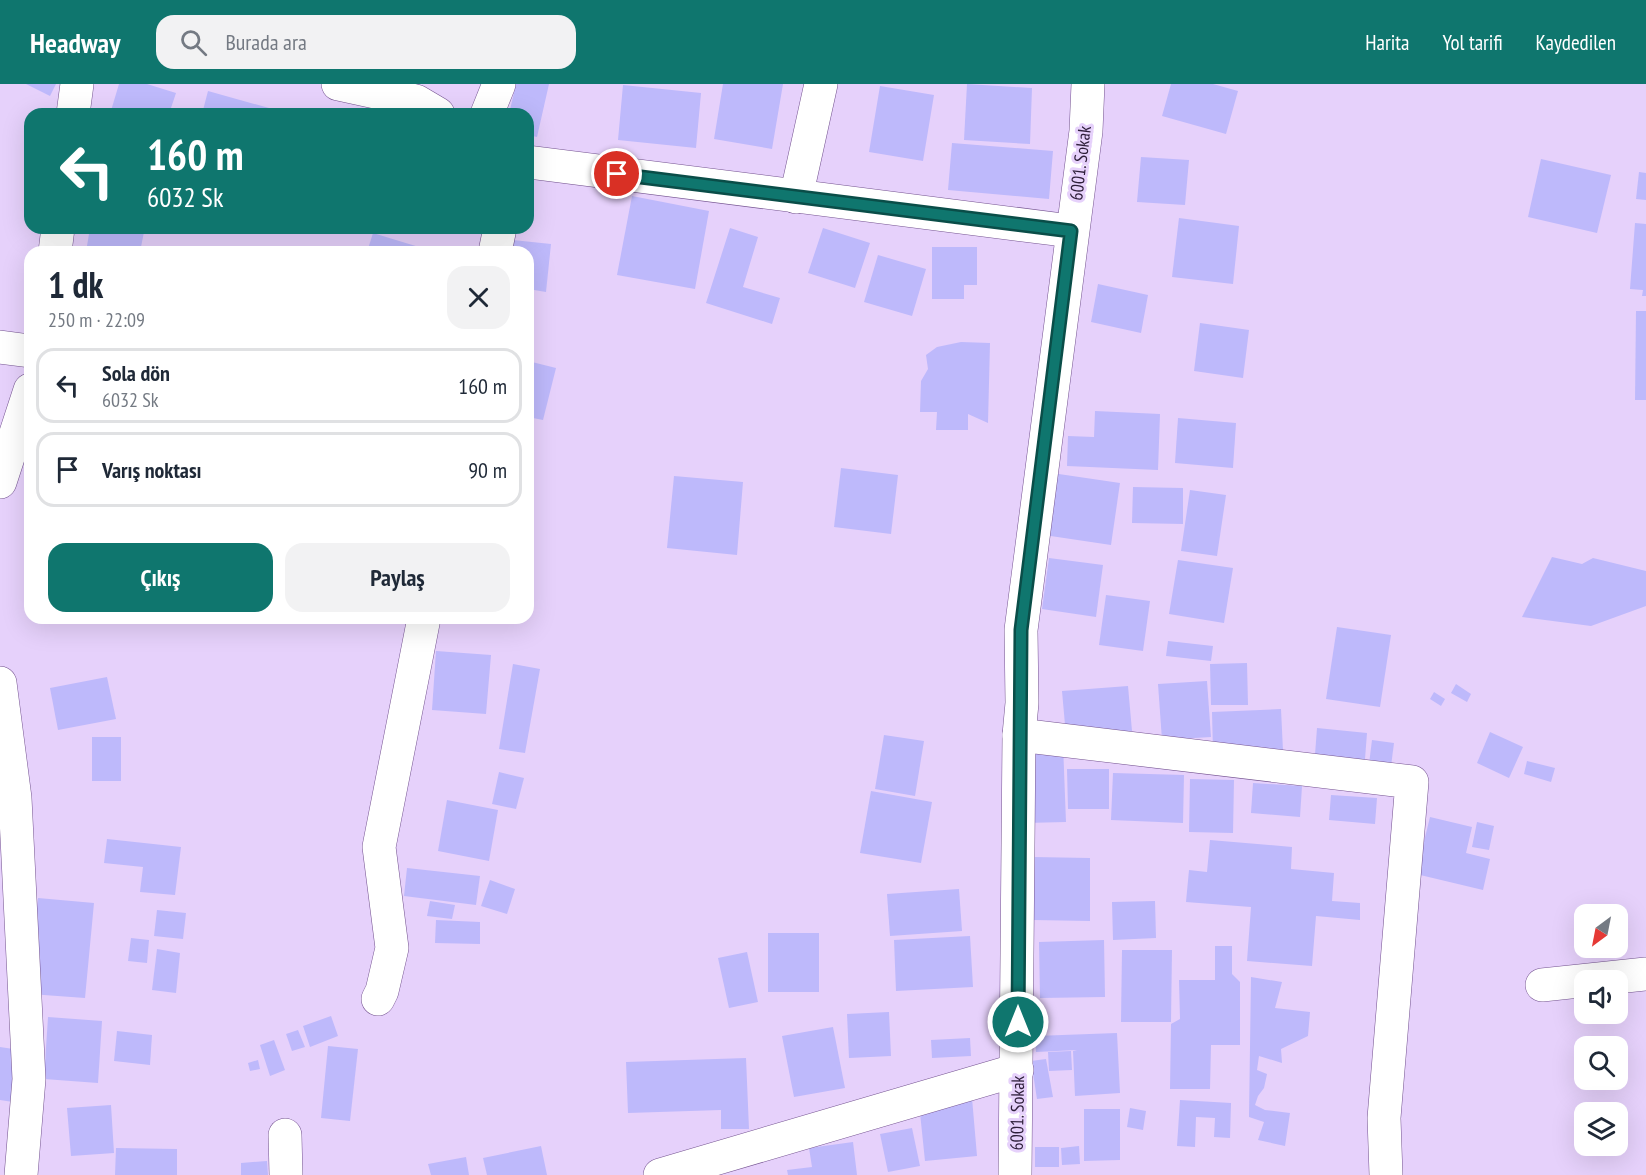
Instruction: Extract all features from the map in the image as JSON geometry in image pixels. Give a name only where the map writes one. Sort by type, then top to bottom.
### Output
[{"type":"street","points":[[74,108],[77,84]]},
{"type":"street","points":[[338,84],[416,101],[428,108]]},
{"type":"street","points":[[489,108],[499,84]]},
{"type":"street","points":[[796,197],[820,84]]},
{"type":"street","name":"6001. Sokak","points":[[1015,1175],[1019,735],[1022,703],[1021,630],[1071,231],[1086,131],[1088,84]]},
{"type":"street","points":[[534,163],[1071,231]]},
{"type":"street","points":[[0,347],[24,350]]},
{"type":"street","points":[[0,482],[24,408]]},
{"type":"street","points":[[378,999],[392,948],[379,847],[423,624]]},
{"type":"street","points":[[0,683],[29,1078],[21,1175]]},
{"type":"street","points":[[1019,735],[1413,782],[1384,1118],[1386,1175]]},
{"type":"street","points":[[1542,985],[1646,974]]},
{"type":"street","points":[[660,1175],[1017,1070]]},
{"type":"street","points":[[285,1135],[286,1175]]},
{"type":"building","points":[[26,84],[56,84],[50,96]]},
{"type":"building","points":[[119,84],[147,84],[176,93],[171,108],[112,108]]},
{"type":"building","points":[[516,84],[549,84],[537,137],[534,136],[534,108],[510,108]]},
{"type":"building","points":[[723,84],[783,84],[772,149],[714,139]]},
{"type":"building","points":[[967,84],[1032,88],[1030,144],[964,140]]},
{"type":"building","points":[[1171,84],[1213,84],[1238,91],[1226,134],[1162,116]]},
{"type":"building","points":[[623,85],[701,93],[696,148],[618,140]]},
{"type":"building","points":[[880,86],[934,95],[923,161],[869,152]]},
{"type":"building","points":[[208,91],[269,108],[204,108]]},
{"type":"building","points":[[952,143],[1053,151],[1049,199],[948,190]]},
{"type":"building","points":[[1141,157],[1189,160],[1185,205],[1137,202]]},
{"type":"building","points":[[1541,159],[1611,175],[1597,233],[1528,217]]},
{"type":"building","points":[[1639,172],[1646,173],[1646,200],[1636,199]]},
{"type":"building","points":[[632,196],[709,211],[695,289],[617,275]]},
{"type":"building","points":[[1179,218],[1239,226],[1233,284],[1172,277]]},
{"type":"building","points":[[1635,223],[1646,224],[1646,296],[1642,296],[1643,290],[1630,289]]},
{"type":"building","points":[[730,228],[758,237],[743,287],[780,298],[772,324],[706,303]]},
{"type":"building","points":[[823,228],[870,243],[855,288],[808,273]]},
{"type":"building","points":[[89,234],[144,234],[141,246],[87,246]]},
{"type":"building","points":[[373,234],[376,234],[416,246],[369,246]]},
{"type":"building","points":[[504,239],[551,244],[546,292],[534,290],[534,246],[503,246]]},
{"type":"building","points":[[932,247],[977,247],[977,285],[964,285],[964,299],[932,299]]},
{"type":"building","points":[[878,255],[926,269],[912,316],[864,302]]},
{"type":"building","points":[[1098,284],[1148,295],[1141,333],[1091,322]]},
{"type":"building","points":[[1636,311],[1646,311],[1646,400],[1635,400]]},
{"type":"building","points":[[1200,323],[1249,330],[1243,378],[1194,371]]},
{"type":"building","points":[[961,342],[990,343],[988,423],[968,414],[968,430],[936,430],[937,412],[920,412],[921,381],[928,369],[926,355],[937,347]]},
{"type":"building","points":[[534,362],[556,368],[543,420],[534,418]]},
{"type":"building","points":[[1095,411],[1160,414],[1158,470],[1067,466],[1068,436],[1094,437]]},
{"type":"building","points":[[1178,418],[1236,423],[1233,468],[1175,463]]},
{"type":"building","points":[[841,468],[898,475],[891,534],[834,527]]},
{"type":"building","points":[[1052,473],[1120,483],[1111,545],[1044,535]]},
{"type":"building","points":[[674,476],[743,482],[737,555],[667,548]]},
{"type":"building","points":[[1133,487],[1183,488],[1183,524],[1132,523]]},
{"type":"building","points":[[1190,490],[1226,495],[1217,556],[1181,551]]},
{"type":"building","points":[[1552,557],[1582,564],[1593,558],[1646,571],[1646,606],[1591,626],[1522,617]]},
{"type":"building","points":[[1049,558],[1103,565],[1096,617],[1042,609]]},
{"type":"building","points":[[1178,560],[1233,568],[1224,623],[1169,614]]},
{"type":"building","points":[[1106,595],[1150,601],[1143,651],[1099,645]]},
{"type":"building","points":[[1337,627],[1391,635],[1380,707],[1326,699]]},
{"type":"building","points":[[1168,641],[1213,646],[1211,661],[1166,656]]},
{"type":"building","points":[[436,651],[491,655],[486,714],[432,710]]},
{"type":"building","points":[[1247,663],[1248,705],[1211,705],[1210,664]]},
{"type":"building","points":[[513,664],[540,669],[525,753],[499,749]]},
{"type":"building","points":[[107,677],[116,719],[58,730],[50,688]]},
{"type":"building","points":[[1207,681],[1211,737],[1162,740],[1158,684]]},
{"type":"building","points":[[1456,684],[1471,694],[1467,702],[1451,693]]},
{"type":"building","points":[[1128,686],[1132,731],[1066,736],[1062,691]]},
{"type":"building","points":[[1434,692],[1445,699],[1441,706],[1430,699]]},
{"type":"building","points":[[1281,709],[1283,751],[1213,752],[1212,712]]},
{"type":"building","points":[[1317,728],[1367,733],[1364,772],[1314,768]]},
{"type":"building","points":[[1490,732],[1523,747],[1509,778],[1477,763]]},
{"type":"building","points":[[884,735],[924,741],[915,796],[875,789]]},
{"type":"building","points":[[92,737],[121,737],[121,781],[92,781]]},
{"type":"building","points":[[1372,740],[1394,743],[1390,774],[1368,772]]},
{"type":"building","points":[[1063,744],[1066,822],[1025,823],[1022,745]]},
{"type":"building","points":[[1527,761],[1555,768],[1551,782],[1524,774]]},
{"type":"building","points":[[1067,769],[1109,769],[1109,809],[1068,809]]},
{"type":"building","points":[[499,772],[524,778],[516,809],[492,804]]},
{"type":"building","points":[[1113,773],[1184,775],[1183,823],[1111,820]]},
{"type":"building","points":[[1190,779],[1234,780],[1233,833],[1189,832]]},
{"type":"building","points":[[1253,783],[1302,786],[1300,817],[1251,813]]},
{"type":"building","points":[[871,791],[932,802],[921,863],[860,853]]},
{"type":"building","points":[[1331,795],[1377,798],[1375,824],[1329,820]]},
{"type":"building","points":[[447,800],[498,810],[489,861],[438,851]]},
{"type":"building","points":[[1430,817],[1472,827],[1466,853],[1490,859],[1483,890],[1416,874]]},
{"type":"building","points":[[1477,822],[1494,826],[1489,850],[1472,847]]},
{"type":"building","points":[[107,839],[181,847],[175,895],[140,892],[143,867],[104,863]]},
{"type":"building","points":[[1210,840],[1292,847],[1291,869],[1334,873],[1332,901],[1360,903],[1360,920],[1316,916],[1312,966],[1247,961],[1251,907],[1186,902],[1189,870],[1207,872]]},
{"type":"building","points":[[1033,857],[1090,858],[1090,921],[1033,920]]},
{"type":"building","points":[[407,868],[480,876],[476,905],[404,896]]},
{"type":"building","points":[[490,880],[515,889],[507,914],[481,906]]},
{"type":"building","points":[[959,889],[962,931],[890,936],[887,894]]},
{"type":"building","points":[[38,898],[94,903],[85,998],[30,994]]},
{"type":"building","points":[[430,901],[455,905],[452,919],[427,916]]},
{"type":"building","points":[[1155,901],[1156,938],[1113,940],[1112,902]]},
{"type":"building","points":[[157,910],[186,913],[183,939],[154,936]]},
{"type":"building","points":[[436,920],[480,922],[480,944],[435,943]]},
{"type":"building","points":[[768,933],[819,933],[819,992],[768,992]]},
{"type":"building","points":[[970,936],[973,987],[896,991],[894,940]]},
{"type":"building","points":[[131,938],[149,940],[147,963],[128,961]]},
{"type":"building","points":[[1104,940],[1105,997],[1040,998],[1039,942]]},
{"type":"building","points":[[1215,946],[1232,946],[1232,974],[1240,982],[1240,1045],[1211,1045],[1210,1089],[1170,1089],[1171,1024],[1180,1019],[1179,980],[1215,980]]},
{"type":"building","points":[[157,949],[180,953],[176,993],[152,990]]},
{"type":"building","points":[[1122,950],[1172,950],[1171,1022],[1121,1022]]},
{"type":"building","points":[[747,952],[758,1002],[729,1008],[718,958]]},
{"type":"building","points":[[1251,977],[1282,982],[1275,1008],[1310,1012],[1308,1036],[1281,1049],[1282,1063],[1259,1056],[1257,1070],[1267,1074],[1264,1088],[1255,1105],[1265,1110],[1290,1113],[1285,1146],[1258,1140],[1264,1122],[1249,1117]]},
{"type":"building","points":[[889,1012],[891,1056],[849,1058],[847,1014]]},
{"type":"building","points":[[331,1016],[338,1036],[310,1047],[303,1026]]},
{"type":"building","points":[[48,1017],[102,1021],[98,1083],[44,1079]]},
{"type":"building","points":[[833,1027],[845,1088],[794,1097],[782,1036]]},
{"type":"building","points":[[298,1030],[305,1047],[292,1051],[286,1034]]},
{"type":"building","points":[[117,1031],[152,1035],[150,1065],[114,1061]]},
{"type":"building","points":[[1117,1033],[1120,1093],[1075,1096],[1073,1051],[1077,1050],[1036,1052],[1035,1036]]},
{"type":"building","points":[[970,1038],[971,1056],[932,1058],[931,1040]]},
{"type":"building","points":[[274,1040],[285,1070],[270,1076],[260,1045]]},
{"type":"building","points":[[328,1046],[358,1049],[350,1121],[321,1118]]},
{"type":"building","points":[[0,1047],[20,1050],[13,1102],[0,1100]]},
{"type":"building","points":[[1071,1051],[1072,1070],[1049,1071],[1048,1052]]},
{"type":"building","points":[[746,1058],[749,1129],[721,1129],[721,1110],[628,1113],[626,1062]]},
{"type":"building","points":[[1046,1059],[1053,1097],[1037,1099],[1031,1061]]},
{"type":"building","points":[[258,1060],[260,1069],[250,1071],[248,1063]]},
{"type":"building","points":[[972,1098],[977,1156],[925,1161],[919,1103]]},
{"type":"building","points":[[1180,1100],[1231,1103],[1230,1138],[1214,1137],[1215,1118],[1196,1117],[1195,1147],[1177,1146]]},
{"type":"building","points":[[111,1105],[114,1153],[71,1156],[67,1108]]},
{"type":"building","points":[[1130,1108],[1146,1111],[1143,1130],[1127,1127]]},
{"type":"building","points":[[1084,1109],[1120,1109],[1120,1160],[1084,1161]]},
{"type":"building","points":[[912,1128],[920,1166],[888,1172],[880,1134]]},
{"type":"building","points":[[853,1142],[857,1175],[788,1175],[787,1170],[812,1167],[809,1148]]},
{"type":"building","points":[[541,1146],[547,1175],[487,1175],[483,1158]]},
{"type":"building","points":[[1079,1146],[1080,1164],[1062,1165],[1061,1148]]},
{"type":"building","points":[[1035,1147],[1059,1147],[1059,1167],[1035,1167]]},
{"type":"building","points":[[116,1148],[177,1149],[177,1175],[115,1175]]},
{"type":"building","points":[[466,1157],[469,1175],[431,1175],[428,1164]]},
{"type":"building","points":[[267,1161],[268,1175],[241,1175],[241,1163]]},
{"type":"route","points":[[617,174],[1071,231],[1021,630],[1018,1022]]}]
